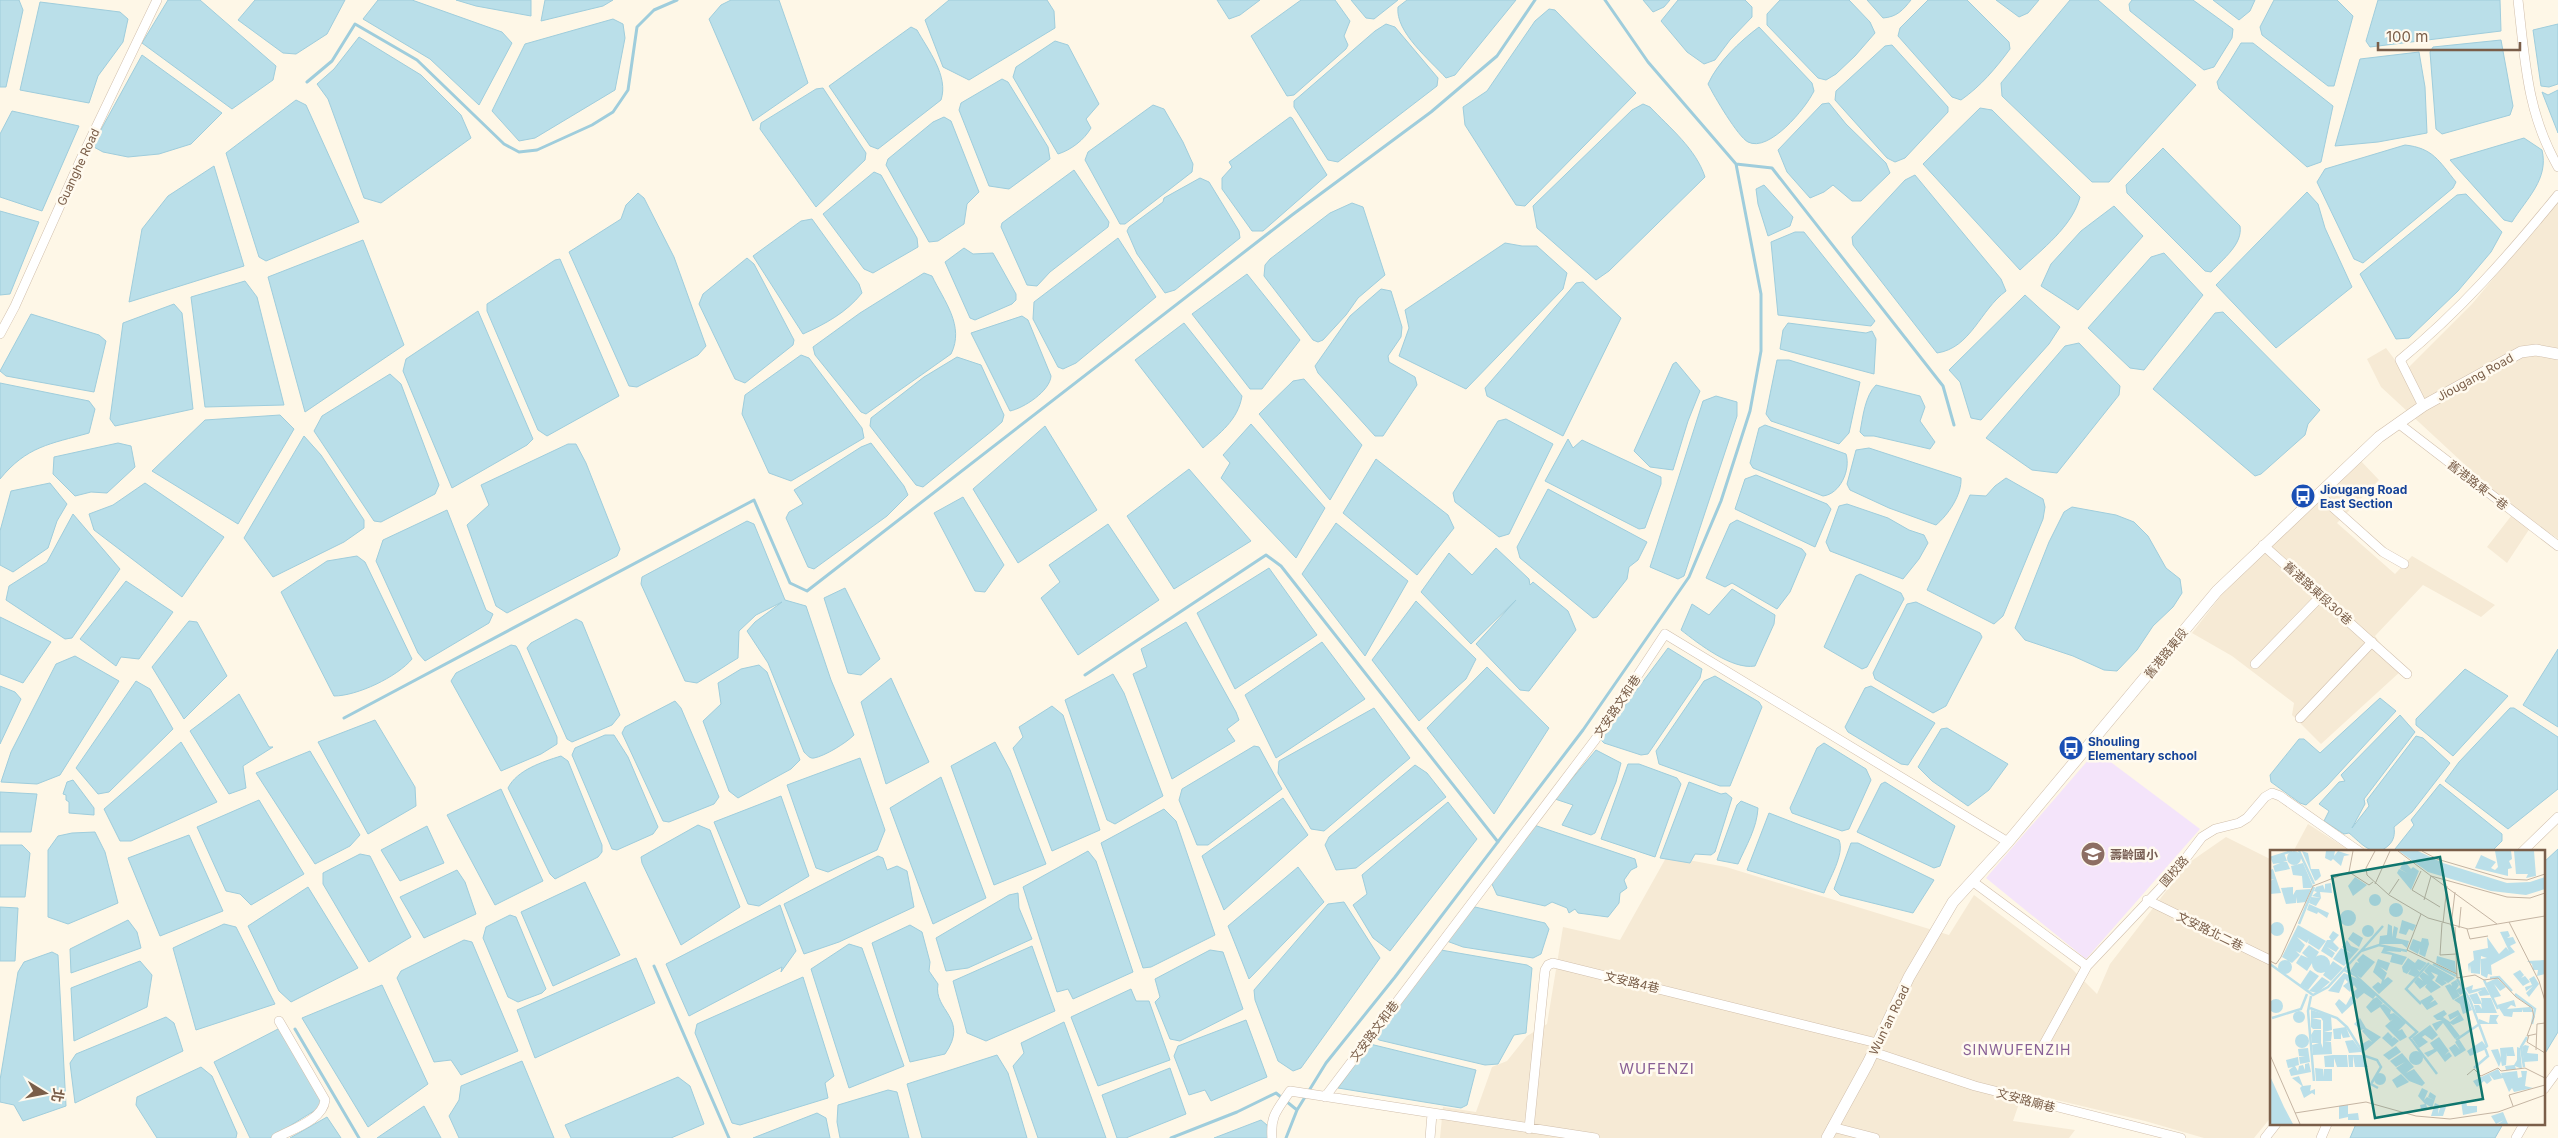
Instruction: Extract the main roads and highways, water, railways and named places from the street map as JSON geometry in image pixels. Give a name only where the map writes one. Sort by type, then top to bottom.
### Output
[{"type":"water","points":[[0,0],[19,0],[23,10],[6,87],[0,87]]},
{"type":"water","points":[[168,0],[200,0],[276,66],[273,80],[232,109],[142,43]]},
{"type":"water","points":[[255,0],[345,0],[327,34],[296,54],[283,53],[238,20]]},
{"type":"water","points":[[378,0],[412,0],[502,32],[512,43],[479,105],[430,59],[363,19]]},
{"type":"water","points":[[456,0],[531,0],[531,16],[476,6]]},
{"type":"water","points":[[545,0],[613,0],[603,6],[541,21]]},
{"type":"water","points":[[731,0],[779,0],[808,83],[753,121],[709,19],[721,5]]},
{"type":"water","points":[[949,0],[1047,0],[1054,11],[1055,28],[969,80],[943,67],[925,20]]},
{"type":"water","points":[[1217,0],[1260,0],[1240,15],[1229,19]]},
{"type":"water","points":[[1301,0],[1335,0],[1350,21],[1344,36],[1348,45],[1346,49],[1294,95],[1287,96],[1251,36]]},
{"type":"water","points":[[1351,0],[1398,0],[1374,19],[1366,18]]},
{"type":"water","points":[[1407,0],[1516,0],[1455,75],[1446,78],[1415,45],[1402,26],[1398,7]]},
{"type":"water","points":[[1643,0],[1670,0],[1664,7],[1653,12]]},
{"type":"water","points":[[1678,0],[1745,0],[1752,7],[1752,17],[1730,40],[1715,60],[1704,64],[1687,52],[1661,21]]},
{"type":"water","points":[[1780,0],[1849,0],[1870,22],[1875,33],[1836,74],[1826,80],[1818,78],[1767,25],[1767,14]]},
{"type":"water","points":[[1867,0],[1911,0],[1899,12],[1883,18]]},
{"type":"water","points":[[1928,0],[1967,0],[2009,42],[2010,49],[1999,63],[1982,83],[1961,100],[1952,97],[1898,36],[1900,28]]},
{"type":"water","points":[[1996,0],[2039,0],[2028,13],[2019,17]]},
{"type":"water","points":[[2070,0],[2098,0],[2196,85],[2109,182],[2092,182],[2002,96],[2001,83]]},
{"type":"water","points":[[2132,0],[2193,0],[2233,29],[2232,38],[2214,67],[2204,70],[2130,11],[2129,4]]},
{"type":"water","points":[[2213,0],[2255,0],[2250,11],[2239,20]]},
{"type":"water","points":[[2274,0],[2337,0],[2353,16],[2334,86],[2328,86],[2262,35],[2260,27]]},
{"type":"water","points":[[2378,0],[2500,0],[2501,31],[2370,47],[2366,41]]},
{"type":"water","points":[[40,2],[120,12],[128,19],[123,42],[98,76],[89,103],[20,90]]},
{"type":"water","points":[[1549,9],[1555,10],[1636,93],[1525,206],[1516,205],[1465,125],[1463,107],[1487,91],[1535,21]]},
{"type":"water","points":[[613,19],[623,24],[625,38],[615,90],[535,138],[519,141],[492,111],[525,44]]},
{"type":"water","points":[[1386,24],[1395,27],[1438,78],[1437,86],[1338,162],[1328,160],[1294,107],[1294,101],[1375,31]]},
{"type":"water","points":[[2558,24],[2558,84],[2549,87],[2541,86],[2533,30]]},
{"type":"water","points":[[911,27],[917,30],[940,73],[943,91],[941,100],[878,149],[870,146],[829,86]]},
{"type":"water","points":[[1759,27],[1812,83],[1814,91],[1803,108],[1786,127],[1766,141],[1757,144],[1748,142],[1738,133],[1708,84],[1717,68],[1730,53]]},
{"type":"water","points":[[359,37],[421,75],[461,115],[471,138],[381,203],[364,198],[328,99],[317,84],[334,69]]},
{"type":"water","points":[[2501,40],[2513,106],[2510,115],[2442,134],[2436,129],[2430,52],[2433,47]]},
{"type":"water","points":[[1055,41],[1068,45],[1099,104],[1086,119],[1091,128],[1085,137],[1072,147],[1058,154],[1013,77],[1016,67]]},
{"type":"water","points":[[2241,43],[2253,43],[2333,106],[2321,162],[2307,167],[2219,89],[2217,82]]},
{"type":"water","points":[[1892,45],[1948,107],[1948,112],[1905,158],[1895,162],[1887,158],[1835,100],[1836,91],[1885,46]]},
{"type":"water","points":[[2419,52],[2425,87],[2427,133],[2378,142],[2335,146],[2360,59]]},
{"type":"water","points":[[142,55],[222,113],[191,144],[159,154],[128,157],[103,152],[92,146]]},
{"type":"water","points":[[1002,79],[1008,82],[1048,147],[1050,159],[1009,189],[989,186],[959,110],[961,103]]},
{"type":"water","points":[[823,88],[866,153],[865,160],[816,207],[760,129],[761,123],[816,89]]},
{"type":"water","points":[[2558,90],[2558,133],[2542,92],[2548,95]]},
{"type":"water","points":[[296,100],[306,105],[359,222],[266,261],[259,257],[226,153]]},
{"type":"water","points":[[1829,103],[1846,124],[1886,163],[1890,173],[1861,201],[1852,201],[1833,185],[1824,192],[1810,198],[1787,172],[1778,150],[1822,104]]},
{"type":"water","points":[[1643,104],[1650,107],[1682,139],[1695,157],[1705,177],[1609,271],[1596,280],[1537,228],[1533,206],[1632,110]]},
{"type":"water","points":[[1153,105],[1164,109],[1193,164],[1192,172],[1125,224],[1120,224],[1085,160],[1088,152]]},
{"type":"water","points":[[1980,108],[1992,110],[2080,197],[2076,208],[2063,228],[2047,246],[2020,270],[1923,164]]},
{"type":"water","points":[[12,111],[79,126],[42,211],[0,197],[0,134]]},
{"type":"water","points":[[944,117],[951,121],[979,192],[967,204],[964,224],[938,241],[929,242],[886,165],[888,159],[933,122]]},
{"type":"water","points":[[1290,117],[1327,175],[1263,231],[1252,231],[1222,189],[1222,178],[1232,167],[1229,162]]},
{"type":"water","points":[[2524,138],[2542,150],[2542,170],[2535,188],[2512,222],[2504,220],[2450,160]]},
{"type":"water","points":[[2405,145],[2429,152],[2456,182],[2453,188],[2363,263],[2354,259],[2317,182],[2325,169]]},
{"type":"water","points":[[2163,148],[2240,226],[2240,233],[2235,245],[2211,272],[2205,271],[2127,193],[2126,185]]},
{"type":"water","points":[[214,166],[244,266],[129,302],[142,229],[168,196]]},
{"type":"water","points":[[1074,170],[1109,222],[1108,227],[1050,272],[1037,286],[1027,285],[1001,227],[1002,223]]},
{"type":"water","points":[[874,172],[881,175],[917,238],[918,247],[873,273],[864,269],[823,214]]},
{"type":"water","points":[[1915,175],[2001,279],[2006,291],[1989,308],[1967,336],[1949,350],[1937,353],[1853,245],[1852,237],[1905,180]]},
{"type":"water","points":[[1200,178],[1209,182],[1239,231],[1240,238],[1175,290],[1165,293],[1137,254],[1127,231],[1129,227],[1163,202],[1164,198]]},
{"type":"water","points":[[1764,185],[1793,217],[1790,226],[1768,236],[1758,204],[1756,189]]},
{"type":"water","points":[[2307,192],[2318,204],[2325,228],[2352,287],[2276,348],[2216,285]]},
{"type":"water","points":[[638,193],[644,198],[674,257],[706,346],[698,355],[637,387],[629,386],[569,252],[621,219],[626,205]]},
{"type":"water","points":[[2466,194],[2502,232],[2491,252],[2458,291],[2409,338],[2396,339],[2360,274],[2457,195]]},
{"type":"water","points":[[1352,203],[1363,207],[1385,275],[1358,298],[1346,315],[1323,340],[1318,342],[1313,340],[1264,276],[1265,265],[1270,259],[1330,213]]},
{"type":"water","points":[[2114,206],[2143,236],[2078,310],[2041,286],[2051,264],[2081,231]]},
{"type":"water","points":[[0,211],[39,222],[10,294],[0,295]]},
{"type":"water","points":[[812,219],[859,284],[862,293],[835,317],[803,334],[753,256],[801,221]]},
{"type":"water","points":[[1795,232],[1804,232],[1875,321],[1871,326],[1778,315],[1771,242]]},
{"type":"water","points":[[1118,238],[1156,297],[1076,363],[1063,369],[1058,367],[1033,319],[1034,302]]},
{"type":"water","points":[[363,240],[404,345],[305,412],[268,277]]},
{"type":"water","points":[[1505,243],[1537,246],[1567,273],[1563,289],[1466,389],[1399,356],[1409,328],[1405,310]]},
{"type":"water","points":[[964,248],[973,254],[993,253],[1016,294],[1016,300],[1012,304],[975,320],[970,318],[945,262]]},
{"type":"water","points":[[2164,253],[2203,295],[2144,370],[2130,368],[2088,328],[2151,257]]},
{"type":"water","points":[[747,258],[754,264],[794,340],[793,345],[745,383],[735,379],[699,304],[703,294]]},
{"type":"water","points":[[560,259],[619,396],[547,436],[538,430],[487,311],[487,304],[555,260]]},
{"type":"water","points":[[924,273],[932,276],[951,314],[956,334],[951,354],[866,414],[861,412],[815,355],[813,347],[860,313]]},
{"type":"water","points":[[1247,274],[1300,340],[1262,389],[1250,389],[1192,314]]},
{"type":"water","points":[[245,281],[257,297],[284,405],[205,407],[191,297]]},
{"type":"water","points":[[1583,282],[1621,318],[1563,436],[1487,396],[1485,388],[1576,283]]},
{"type":"water","points":[[1381,289],[1391,291],[1402,327],[1401,337],[1388,356],[1389,362],[1415,377],[1417,385],[1383,436],[1375,436],[1318,373],[1315,366],[1350,316]]},
{"type":"water","points":[[2025,295],[2060,327],[2049,344],[1981,420],[1971,418],[1960,382],[1949,370]]},
{"type":"water","points":[[174,304],[182,313],[193,409],[115,426],[110,419],[123,323]]},
{"type":"water","points":[[478,311],[533,439],[527,445],[452,488],[403,371],[406,359]]},
{"type":"water","points":[[2223,312],[2320,410],[2308,424],[2305,435],[2261,474],[2255,476],[2153,389],[2215,313]]},
{"type":"water","points":[[31,314],[99,335],[106,341],[94,392],[6,376],[0,371]]},
{"type":"water","points":[[1022,316],[1028,320],[1051,376],[1050,382],[1041,393],[1022,406],[1010,411],[971,333]]},
{"type":"water","points":[[1184,323],[1242,396],[1237,412],[1232,419],[1203,448],[1135,360]]},
{"type":"water","points":[[1788,323],[1866,333],[1872,331],[1876,339],[1874,374],[1780,349],[1783,330]]},
{"type":"water","points":[[2079,343],[2120,386],[2119,395],[2057,473],[2032,470],[1986,438],[2065,346]]},
{"type":"water","points":[[801,355],[809,358],[862,428],[864,438],[791,481],[769,473],[742,414],[745,395]]},
{"type":"water","points":[[957,357],[981,365],[1004,415],[1002,422],[923,487],[916,485],[870,426],[871,418],[924,377]]},
{"type":"water","points":[[1777,360],[1789,360],[1860,382],[1849,433],[1839,444],[1771,421],[1766,414]]},
{"type":"water","points":[[1676,362],[1700,391],[1688,421],[1673,470],[1650,467],[1634,451],[1673,364]]},
{"type":"water","points":[[390,374],[401,384],[439,485],[435,494],[381,522],[374,521],[314,431],[322,416]]},
{"type":"water","points":[[1304,379],[1362,445],[1330,500],[1259,414],[1293,381]]},
{"type":"water","points":[[0,383],[89,401],[95,409],[89,433],[51,444],[30,453],[20,459],[0,479]]},
{"type":"water","points":[[1876,385],[1920,396],[1925,407],[1920,421],[1935,442],[1930,449],[1874,436],[1864,436],[1860,432],[1867,400]]},
{"type":"water","points":[[1716,396],[1737,402],[1737,416],[1684,576],[1678,579],[1650,567],[1703,401]]},
{"type":"water","points":[[280,415],[294,429],[238,524],[152,471],[205,420]]},
{"type":"water","points":[[1506,419],[1553,444],[1509,534],[1499,537],[1455,502],[1453,493],[1498,421]]},
{"type":"water","points":[[1251,424],[1325,508],[1296,558],[1221,478],[1230,463],[1223,455]]},
{"type":"water","points":[[1765,425],[1846,454],[1847,467],[1839,486],[1834,491],[1823,496],[1753,468],[1750,463],[1759,428]]},
{"type":"water","points":[[1045,426],[1097,510],[1018,563],[973,489]]},
{"type":"water","points":[[304,436],[321,455],[364,520],[364,528],[344,542],[273,577],[244,538]]},
{"type":"water","points":[[1568,439],[1573,448],[1582,440],[1661,477],[1661,484],[1645,528],[1639,529],[1545,481]]},
{"type":"water","points":[[118,443],[131,446],[135,467],[107,493],[91,492],[75,496],[53,474],[54,457]]},
{"type":"water","points":[[871,443],[904,486],[908,495],[887,516],[814,569],[808,567],[786,518],[789,512],[803,504],[794,490],[861,447]]},
{"type":"water","points":[[568,444],[576,444],[586,463],[620,549],[617,556],[507,613],[496,606],[467,525],[489,505],[481,485]]},
{"type":"water","points":[[1869,448],[1961,478],[1957,498],[1941,521],[1936,525],[1889,508],[1850,490],[1847,484],[1856,450]]},
{"type":"water","points":[[1376,459],[1448,515],[1454,528],[1417,575],[1343,513]]},
{"type":"water","points":[[1189,469],[1251,541],[1174,589],[1127,516]]},
{"type":"water","points":[[1756,475],[1827,504],[1831,509],[1815,547],[1735,509],[1745,479]]},
{"type":"water","points":[[2006,478],[2043,499],[2045,507],[2043,519],[2003,616],[1994,624],[1927,590],[1970,495],[1986,496]]},
{"type":"water","points":[[50,483],[67,504],[57,521],[48,548],[13,572],[0,565],[0,531],[11,491]]},
{"type":"water","points":[[145,483],[224,537],[182,597],[94,530],[89,514],[113,505]]},
{"type":"water","points":[[1548,489],[1647,542],[1638,560],[1629,567],[1627,579],[1597,617],[1593,618],[1520,558],[1517,547]]},
{"type":"water","points":[[963,497],[1004,565],[985,592],[975,591],[934,513]]},
{"type":"water","points":[[1847,504],[1888,518],[1909,530],[1924,535],[1928,543],[1919,559],[1903,579],[1830,551],[1826,542],[1839,506]]},
{"type":"water","points":[[2072,507],[2116,515],[2134,522],[2148,536],[2166,568],[2180,579],[2182,593],[2173,607],[2153,626],[2137,650],[2117,671],[2104,670],[2073,656],[2025,640],[2015,628],[2049,542],[2064,512]]},
{"type":"water","points":[[447,510],[486,610],[493,614],[489,623],[425,661],[418,653],[376,561],[383,540]]},
{"type":"water","points":[[73,514],[120,569],[72,638],[65,639],[6,600],[9,586],[47,562]]},
{"type":"water","points":[[1737,520],[1802,549],[1806,554],[1790,592],[1777,609],[1732,583],[1725,587],[1706,578],[1730,524]]},
{"type":"water","points":[[747,521],[754,524],[785,600],[806,606],[831,680],[854,735],[835,749],[819,757],[811,758],[804,752],[768,663],[747,631],[755,622],[782,602],[756,615],[739,631],[738,658],[697,683],[685,681],[641,584],[642,577]]},
{"type":"water","points":[[1336,523],[1408,581],[1365,656],[1302,574]]},
{"type":"water","points":[[1108,524],[1159,600],[1078,655],[1041,598],[1060,582],[1049,565]]},
{"type":"water","points":[[1496,548],[1529,579],[1530,585],[1533,582],[1568,611],[1576,630],[1529,691],[1520,690],[1476,644],[1516,600],[1471,644],[1421,592],[1449,553],[1472,575]]},
{"type":"water","points":[[357,556],[365,562],[412,659],[387,679],[354,693],[334,696],[281,592],[327,561]]},
{"type":"water","points":[[1269,568],[1317,635],[1235,689],[1197,613]]},
{"type":"water","points":[[1860,574],[1901,593],[1904,599],[1867,667],[1862,669],[1824,647],[1856,576]]},
{"type":"water","points":[[126,581],[173,612],[139,659],[121,657],[116,666],[80,639]]},
{"type":"water","points":[[845,588],[880,659],[861,675],[848,673],[824,598]]},
{"type":"water","points":[[1732,589],[1775,615],[1774,624],[1755,666],[1736,664],[1726,660],[1706,649],[1681,630],[1692,604],[1709,615]]},
{"type":"water","points":[[1416,601],[1476,659],[1466,679],[1419,721],[1372,660]]},
{"type":"water","points":[[1916,602],[1980,633],[1982,637],[1946,706],[1933,713],[1875,679],[1873,673],[1907,604]]},
{"type":"water","points":[[0,617],[51,642],[23,683],[0,674]]},
{"type":"water","points":[[576,619],[582,622],[620,715],[612,725],[572,742],[567,739],[527,648],[531,643]]},
{"type":"water","points":[[189,621],[197,622],[227,676],[184,719],[152,667]]},
{"type":"water","points":[[1186,622],[1239,720],[1227,729],[1235,741],[1172,779],[1133,674],[1147,667],[1141,649]]},
{"type":"water","points":[[1322,642],[1365,699],[1276,758],[1245,695]]},
{"type":"water","points":[[511,645],[516,646],[519,651],[557,737],[557,744],[541,754],[501,771],[451,681],[456,673]]},
{"type":"water","points":[[1668,648],[1702,669],[1700,678],[1648,754],[1641,755],[1604,743],[1600,739]]},
{"type":"water","points":[[2558,649],[2558,727],[2523,705]]},
{"type":"water","points":[[75,656],[119,681],[60,775],[37,784],[1,782],[11,752],[56,664]]},
{"type":"water","points":[[759,665],[767,672],[800,760],[791,769],[738,798],[729,791],[703,721],[721,704],[718,683],[741,669]]},
{"type":"water","points":[[1487,667],[1549,728],[1494,814],[1427,728]]},
{"type":"water","points":[[2465,669],[2508,696],[2453,756],[2416,725],[2416,719]]},
{"type":"water","points":[[1113,674],[1124,693],[1163,796],[1115,824],[1107,820],[1065,700]]},
{"type":"water","points":[[1715,676],[1759,702],[1762,707],[1730,786],[1720,786],[1659,764],[1656,751],[1704,681]]},
{"type":"water","points":[[891,678],[929,762],[886,784],[861,702]]},
{"type":"water","points":[[136,681],[150,689],[173,729],[109,792],[98,794],[76,768]]},
{"type":"water","points":[[0,686],[15,692],[21,699],[0,744]]},
{"type":"water","points":[[1871,686],[1935,723],[1908,765],[1901,764],[1848,732],[1845,727],[1865,688]]},
{"type":"water","points":[[239,694],[269,747],[273,747],[243,766],[246,788],[229,794],[190,731]]},
{"type":"water","points":[[2380,698],[2396,711],[2327,786],[2306,805],[2300,803],[2271,782],[2270,775],[2299,739],[2304,739],[2320,753]]},
{"type":"water","points":[[675,701],[681,708],[719,797],[714,804],[669,822],[663,821],[622,733],[625,727]]},
{"type":"water","points":[[1052,706],[1063,715],[1100,830],[1052,851],[1013,748],[1023,737],[1019,727]]},
{"type":"water","points":[[1374,708],[1410,758],[1324,831],[1311,829],[1278,773],[1279,761]]},
{"type":"water","points":[[2510,708],[2514,708],[2558,737],[2558,789],[2508,829],[2445,781],[2459,762]]},
{"type":"water","points":[[2400,715],[2415,732],[2364,799],[2365,804],[2352,828],[2369,806],[2367,800],[2416,736],[2423,738],[2450,763],[2412,812],[2394,827],[2392,841],[2380,850],[2368,848],[2349,833],[2344,834],[2324,821],[2329,811],[2319,804],[2339,782],[2345,781],[2341,775]]},
{"type":"water","points":[[375,720],[415,787],[416,806],[368,834],[318,742]]},
{"type":"water","points":[[1947,728],[2008,764],[1989,790],[1968,806],[1932,781],[1918,767],[1941,729]]},
{"type":"water","points":[[605,735],[614,735],[628,757],[658,827],[653,834],[617,850],[612,849],[572,755],[575,748]]},
{"type":"water","points":[[181,742],[217,802],[131,841],[120,841],[104,809]]},
{"type":"water","points":[[995,742],[1010,770],[1046,864],[994,885],[951,766]]},
{"type":"water","points":[[1824,743],[1866,769],[1871,780],[1849,829],[1842,831],[1792,813],[1790,808],[1817,748]]},
{"type":"water","points":[[1254,746],[1259,747],[1282,789],[1208,845],[1197,845],[1179,800],[1182,789]]},
{"type":"water","points":[[1596,750],[1621,763],[1616,782],[1595,833],[1591,835],[1562,825],[1573,805],[1555,799]]},
{"type":"water","points":[[310,751],[360,835],[350,846],[315,864],[256,773]]},
{"type":"water","points":[[561,756],[568,761],[602,845],[602,852],[598,857],[555,879],[550,874],[508,788],[517,776],[538,764]]},
{"type":"water","points":[[860,758],[885,830],[877,850],[828,872],[816,868],[787,785]]},
{"type":"water","points":[[1628,764],[1639,764],[1677,778],[1681,784],[1655,857],[1601,839]]},
{"type":"water","points":[[1415,765],[1427,773],[1446,797],[1356,868],[1336,870],[1325,845],[1329,837]]},
{"type":"water","points":[[941,777],[986,898],[933,924],[890,808]]},
{"type":"water","points":[[73,780],[94,808],[94,815],[69,813],[69,802],[66,800],[66,795],[63,794],[67,782]]},
{"type":"water","points":[[1689,782],[1721,794],[1726,793],[1732,798],[1715,852],[1711,855],[1695,854],[1690,863],[1660,858]]},
{"type":"water","points":[[1885,782],[1955,826],[1940,866],[1934,868],[1857,832],[1881,784]]},
{"type":"water","points":[[2440,784],[2502,834],[2502,841],[2493,850],[2396,850],[2395,849],[2414,825],[2411,820]]},
{"type":"water","points":[[501,789],[543,881],[495,905],[447,815]]},
{"type":"water","points":[[0,792],[37,794],[31,832],[0,832]]},
{"type":"water","points":[[781,796],[809,876],[759,906],[748,904],[714,822]]},
{"type":"water","points":[[1283,798],[1308,835],[1224,910],[1202,856]]},
{"type":"water","points":[[259,800],[304,874],[251,905],[240,894],[226,891],[197,827]]},
{"type":"water","points":[[1741,801],[1758,808],[1756,823],[1751,837],[1738,864],[1717,860],[1737,805]]},
{"type":"water","points":[[1448,802],[1477,839],[1390,951],[1373,938],[1353,905],[1367,894],[1362,875]]},
{"type":"water","points":[[1164,809],[1176,821],[1215,935],[1151,967],[1143,968],[1101,843]]},
{"type":"water","points":[[1769,813],[1839,840],[1840,852],[1824,893],[1747,870]]},
{"type":"water","points":[[698,825],[710,830],[740,907],[681,945],[642,863],[641,857]]},
{"type":"water","points":[[1534,825],[1635,859],[1637,867],[1631,870],[1624,880],[1627,888],[1620,893],[1619,903],[1608,917],[1578,913],[1575,909],[1569,913],[1567,908],[1552,902],[1545,906],[1497,895],[1491,882]]},
{"type":"water","points":[[427,826],[444,863],[400,881],[381,850]]},
{"type":"water","points":[[95,832],[105,852],[118,903],[68,924],[48,917],[48,850],[58,836]]},
{"type":"water","points":[[189,835],[223,911],[160,936],[128,858]]},
{"type":"water","points":[[1851,843],[1858,843],[1934,880],[1913,913],[1840,895],[1834,889]]},
{"type":"water","points":[[0,845],[22,845],[30,853],[25,897],[0,897]]},
{"type":"water","points":[[2558,849],[2558,1032],[2546,1052],[2546,860]]},
{"type":"water","points":[[1088,851],[1096,861],[1133,972],[1073,999],[1068,989],[1057,992],[1023,887]]},
{"type":"water","points":[[360,854],[370,856],[411,937],[369,962],[323,884],[323,873]]},
{"type":"water","points":[[878,856],[883,858],[887,870],[897,866],[907,871],[914,907],[839,942],[804,954],[784,904]]},
{"type":"water","points":[[1298,867],[1324,902],[1249,979],[1228,926]]},
{"type":"water","points":[[457,870],[465,882],[476,914],[424,938],[400,897]]},
{"type":"water","points":[[585,882],[620,955],[553,986],[521,912]]},
{"type":"water","points":[[308,887],[358,968],[291,1002],[279,991],[248,926]]},
{"type":"water","points":[[1018,893],[1019,908],[1032,939],[968,968],[946,971],[936,938],[1009,895]]},
{"type":"water","points":[[1344,902],[1380,958],[1301,1068],[1293,1071],[1278,1061],[1255,1000],[1254,990],[1328,904]]},
{"type":"water","points":[[780,905],[796,951],[781,972],[782,967],[689,1016],[666,964]]},
{"type":"water","points":[[0,907],[18,908],[15,961],[0,961]]},
{"type":"water","points":[[1475,907],[1545,923],[1549,929],[1541,954],[1533,958],[1463,947],[1444,940]]},
{"type":"water","points":[[510,915],[516,917],[546,989],[542,993],[518,1002],[508,997],[483,938],[486,927]]},
{"type":"water","points":[[128,920],[137,932],[141,948],[71,973],[70,949]]},
{"type":"water","points":[[224,924],[236,927],[275,1004],[196,1030],[173,948]]},
{"type":"water","points":[[910,925],[922,932],[930,962],[929,971],[938,984],[940,1001],[949,1016],[954,1032],[952,1042],[945,1054],[910,1062],[872,943]]},
{"type":"water","points":[[464,940],[472,942],[518,1051],[461,1075],[451,1060],[434,1062],[397,978],[401,971]]},
{"type":"water","points":[[849,944],[862,948],[904,1066],[849,1088],[811,969]]},
{"type":"water","points":[[1032,946],[1055,1011],[986,1041],[967,1033],[953,981]]},
{"type":"water","points":[[1210,950],[1223,952],[1243,1009],[1180,1041],[1170,1039],[1155,1002],[1160,997],[1155,979]]},
{"type":"water","points":[[1441,950],[1527,965],[1532,968],[1526,1033],[1514,1035],[1498,1064],[1485,1065],[1379,1040],[1374,1036]]},
{"type":"water","points":[[52,952],[58,955],[66,1106],[23,1121],[14,1105],[0,1102],[0,1080],[18,972],[24,962]]},
{"type":"water","points":[[636,958],[655,1003],[535,1058],[517,1010]]},
{"type":"water","points":[[140,961],[152,975],[147,1007],[74,1041],[71,988]]},
{"type":"water","points":[[803,977],[834,1076],[825,1083],[828,1098],[740,1125],[732,1123],[695,1033],[697,1024]]},
{"type":"water","points":[[382,985],[428,1084],[368,1127],[302,1018]]},
{"type":"water","points":[[1131,989],[1136,1001],[1149,1001],[1170,1060],[1098,1086],[1071,1017]]},
{"type":"water","points":[[166,1017],[174,1023],[183,1051],[75,1103],[70,1063],[76,1054]]},
{"type":"water","points":[[1246,1020],[1267,1077],[1211,1101],[1205,1090],[1189,1095],[1174,1056],[1178,1046]]},
{"type":"water","points":[[1064,1022],[1106,1138],[1038,1138],[1013,1066],[1024,1053],[1021,1043]]},
{"type":"water","points":[[280,1028],[327,1103],[270,1138],[250,1138],[214,1062]]},
{"type":"water","points":[[1370,1044],[1476,1070],[1467,1105],[1461,1108],[1338,1088]]},
{"type":"water","points":[[997,1055],[1008,1073],[1027,1138],[922,1138],[907,1084]]},
{"type":"water","points":[[522,1061],[554,1138],[459,1138],[449,1116],[459,1100],[461,1086]]},
{"type":"water","points":[[201,1067],[212,1076],[237,1133],[236,1138],[157,1138],[136,1105],[137,1097]]},
{"type":"water","points":[[1170,1068],[1186,1114],[1126,1138],[1117,1138],[1102,1095]]},
{"type":"water","points":[[678,1077],[690,1086],[704,1124],[671,1138],[571,1138],[565,1125]]},
{"type":"water","points":[[888,1090],[897,1092],[909,1138],[840,1138],[837,1122],[838,1105]]},
{"type":"water","points":[[424,1106],[441,1138],[377,1138]]},
{"type":"water","points":[[817,1113],[826,1118],[830,1138],[753,1138]]},
{"type":"water","points":[[327,1117],[341,1138],[290,1138]]},
{"type":"water","points":[[1261,1120],[1267,1125],[1269,1138],[1214,1138]]},
{"type":"water","points":[[2355,1126],[2502,1126],[2495,1138],[2350,1138]]},
{"type":"waterway","points":[[307,82],[332,61],[355,24],[417,60],[504,144],[519,152],[537,150],[592,125],[613,112],[628,90],[637,27],[654,10],[677,0]]},
{"type":"waterway","points":[[344,718],[754,500],[790,583],[807,591],[1292,215],[1431,112],[1497,56],[1535,0]]},
{"type":"waterway","points":[[1286,1138],[1297,1110],[1326,1063],[1395,977],[1583,730],[1689,577],[1721,501],[1750,411],[1761,351],[1761,294],[1736,164],[1648,62],[1605,0]]},
{"type":"waterway","points":[[1736,164],[1772,168],[1943,386],[1954,425]]},
{"type":"waterway","points":[[1085,675],[1266,555],[1281,566],[1498,842]]},
{"type":"waterway","points":[[654,966],[729,1138]]},
{"type":"waterway","points":[[295,1029],[359,1138]]},
{"type":"waterway","points":[[1171,1138],[1237,1112],[1276,1093],[1297,1110]]},
{"type":"place","name":"Jiougang Road East Section","points":[[2303,496]]},
{"type":"place","name":"Shouling Elementary school","points":[[2071,748]]},
{"type":"place","name":"壽齡國小","points":[[2093,854]]},
{"type":"district","name":"SINWUFENZIH","points":[[2017,1049]]},
{"type":"district","name":"WUFENZI","points":[[1657,1068]]}]
